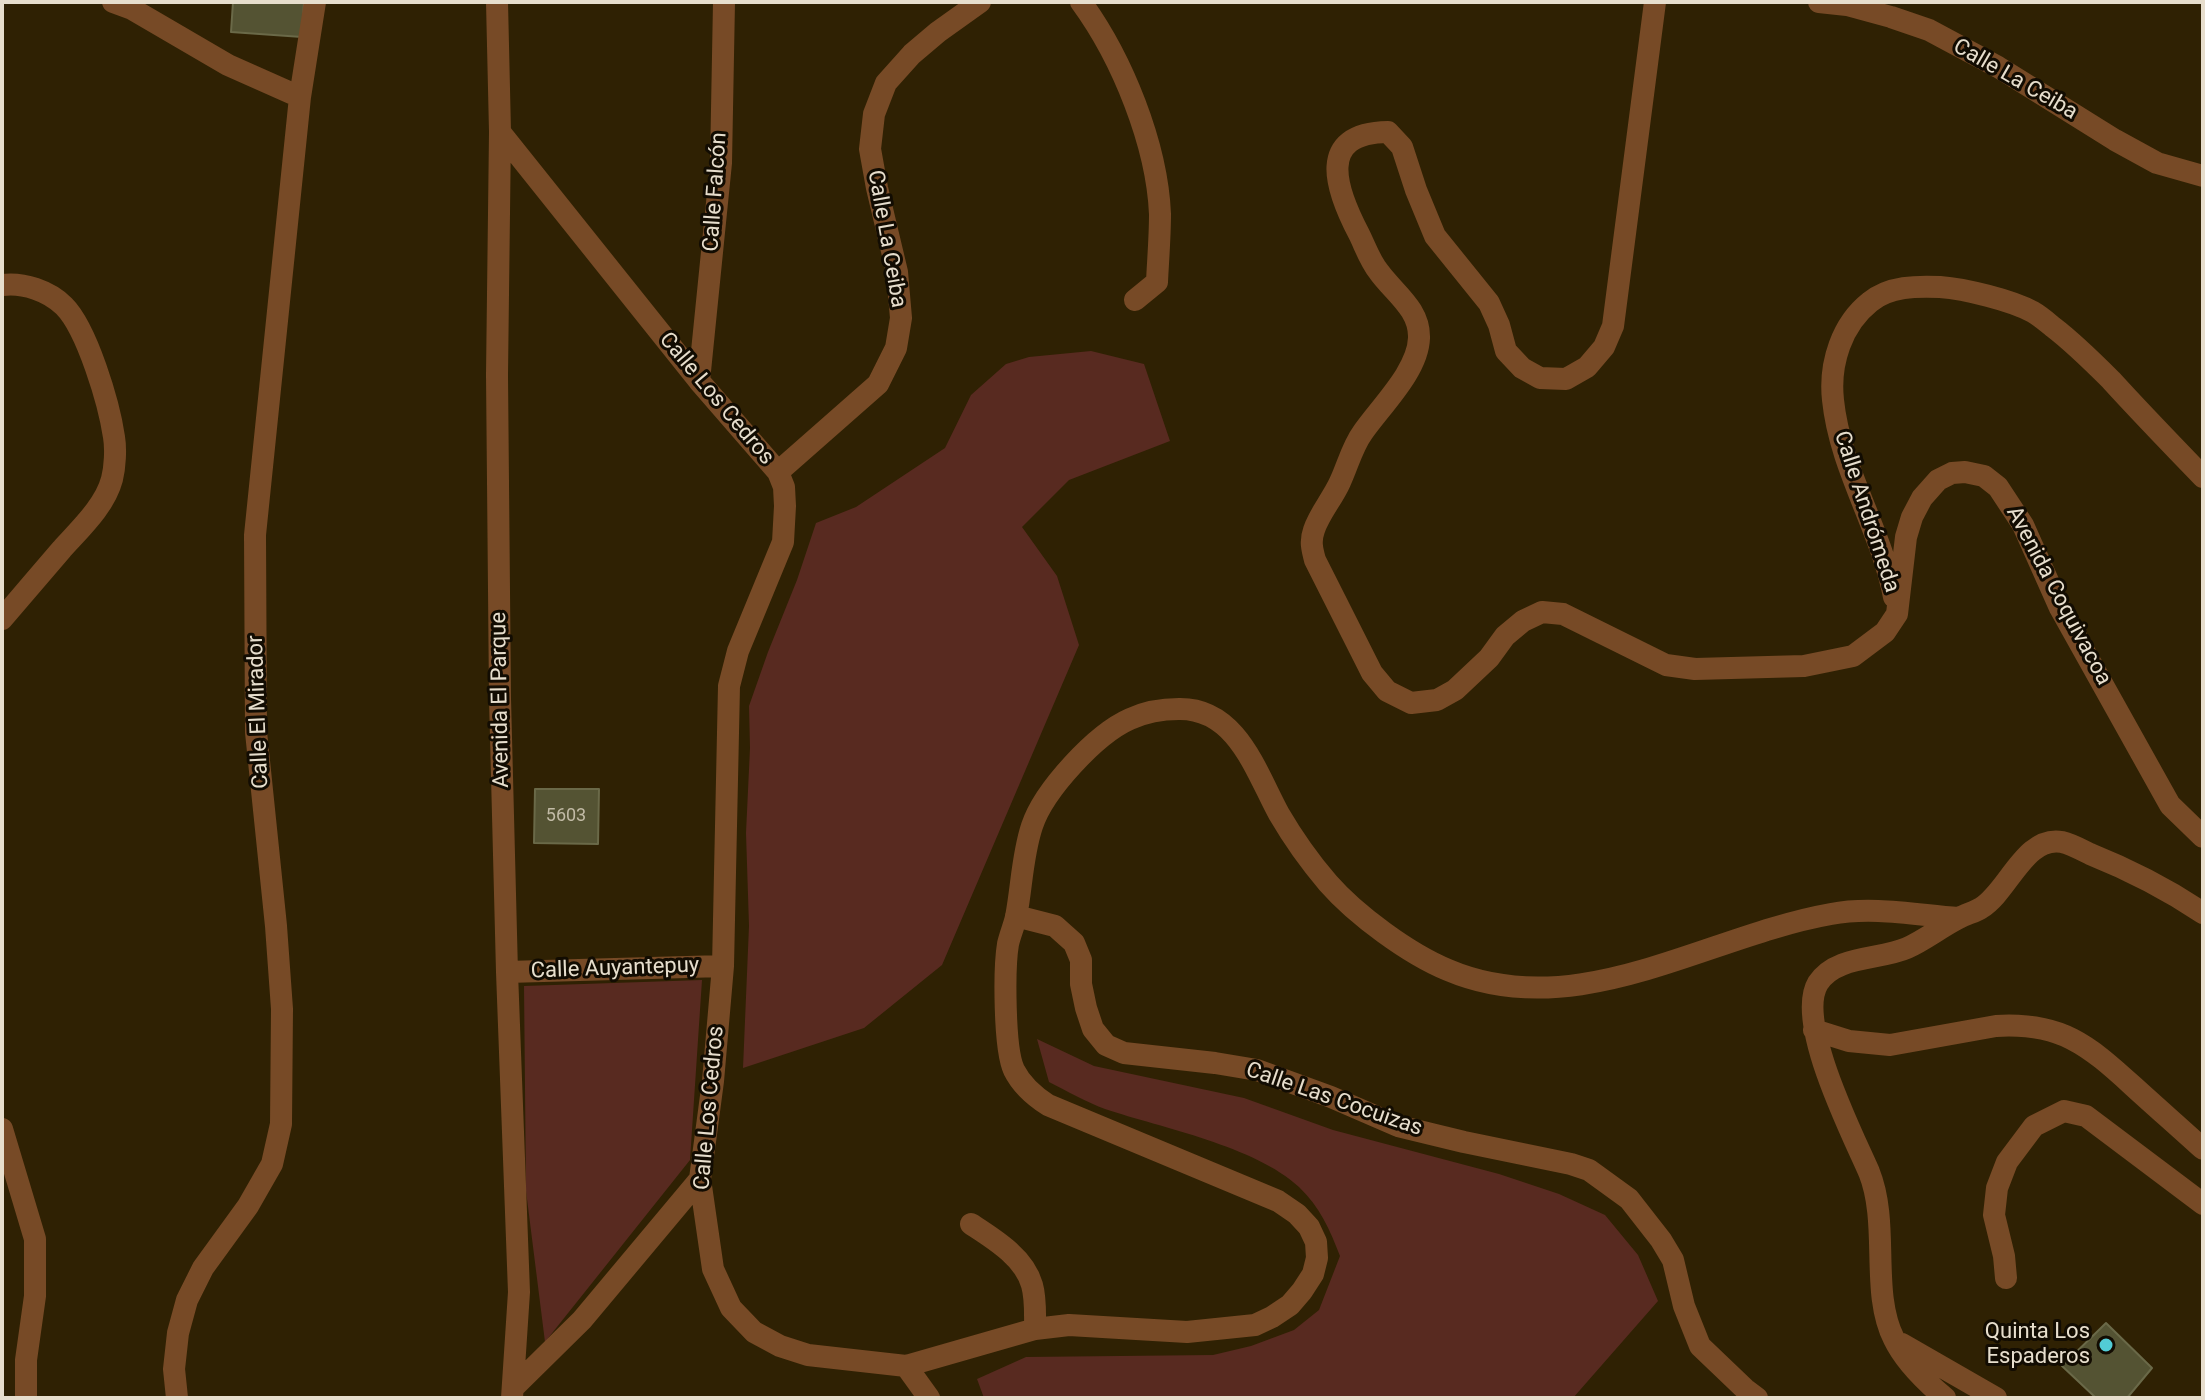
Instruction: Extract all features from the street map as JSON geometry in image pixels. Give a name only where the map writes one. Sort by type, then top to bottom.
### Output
[{"type":"street","name":"Calle El Mirador","points":[[177,1398],[174,1369],[178,1333],[187,1300],[203,1268],[248,1206],[272,1164],[281,1124],[281,996],[256,732],[255,535],[300,97],[315,2]]},
{"type":"street","name":"Avenida El Parque","points":[[497,2],[500,132],[497,390],[500,698],[519,1292],[513,1392]]},
{"type":"street","name":"Calle Falcón","points":[[699,381],[721,163],[724,2]]},
{"type":"street","name":"Calle La Ceiba","points":[[778,472],[878,384],[896,348],[901,318],[897,272],[870,149],[874,114],[886,83],[912,54],[980,2]]},
{"type":"street","points":[[1081,2],[1103,35],[1126,80],[1155,175],[1160,214],[1157,282],[1135,300]]},
{"type":"street","points":[[1655,2],[1613,326],[1604,347],[1587,367],[1566,379],[1540,378],[1522,368],[1506,351],[1489,303],[1435,236],[1402,147],[1395,139],[1388,132],[1367,132],[1346,143],[1336,165],[1339,190],[1378,271],[1415,316],[1419,338],[1413,360],[1402,380],[1362,433],[1314,529],[1311,547],[1315,560],[1372,673],[1387,691],[1411,703],[1437,700],[1455,690],[1489,658],[1505,636],[1523,621],[1542,612],[1563,614],[1666,665],[1710,669],[1804,666],[1853,656],[1885,632],[1897,614]]},
{"type":"street","name":"Calle La Ceiba","points":[[1819,2],[1847,5],[1929,30],[1998,67],[2157,163],[2203,176]]},
{"type":"street","points":[[125,4],[228,65],[300,97]]},
{"type":"street","name":"Calle Los Cedros","points":[[500,132],[699,381],[778,472],[784,487],[783,542],[738,651],[729,686],[723,966],[713,1081],[700,1179],[713,1269],[731,1308],[754,1332],[780,1346],[808,1355],[906,1366],[1035,1329],[1069,1325],[1187,1332],[1255,1325],[1290,1305],[1313,1274],[1317,1258],[1316,1242],[1309,1227],[1278,1201],[1067,1114],[1033,1095],[1022,1083],[1009,1054],[1005,979],[1008,945],[1016,916]]},
{"type":"street","points":[[2,285],[21,284],[35,288],[62,303],[71,314],[95,366],[115,438],[112,480],[104,497],[2,619]]},
{"type":"street","name":"Calle Andrómeda","points":[[1897,614],[1889,571],[1848,464],[1833,399],[1837,352],[1844,332],[1856,313],[1874,298],[1898,288],[1948,288],[1980,294],[2034,312],[2076,345],[2203,477]]},
{"type":"street","name":"Avenida Coquivacoa","points":[[1897,614],[1906,537],[1922,498],[1938,480],[1952,473],[1984,476],[1998,487],[2023,525],[2060,608],[2170,805],[2203,837]]},
{"type":"street","points":[[1016,916],[1023,860],[1033,822],[1058,782],[1090,748],[1129,719],[1154,711],[1181,709],[1200,711],[1222,721],[1241,743],[1301,849],[1330,885],[1352,905],[1406,947],[1448,970],[1495,985],[1545,987],[1588,983],[1639,971],[1802,920],[1836,913],[1873,911],[1958,918]]},
{"type":"street","points":[[1945,1398],[1912,1366],[1894,1339],[1886,1318],[1878,1201],[1814,1030],[1812,1001],[1819,982],[1833,970],[1850,962],[1905,949],[1983,907],[2004,887],[2028,855],[2042,845],[2061,841],[2126,869],[2203,913]]},
{"type":"street","name":"Calle Las Cocuizas","points":[[1016,916],[1055,926],[1074,943],[1081,960],[1081,984],[1093,1029],[1106,1045],[1124,1053],[1257,1070],[1398,1126],[1589,1170],[1629,1199],[1661,1240],[1673,1260],[1684,1306],[1700,1346],[1757,1398]]},
{"type":"street","name":"Calle Auyantepuy","points":[[507,972],[723,966]]},
{"type":"street","points":[[1814,1030],[1849,1041],[1890,1045],[1996,1026],[2043,1027],[2070,1037],[2099,1055],[2203,1149]]},
{"type":"street","points":[[2006,1278],[1994,1215],[1997,1188],[2007,1162],[2034,1126],[2064,1111],[2086,1116],[2203,1204]]},
{"type":"street","points":[[2,1129],[35,1239],[35,1296],[26,1360],[26,1398]]},
{"type":"street","points":[[513,1392],[582,1320],[700,1179]]},
{"type":"street","points":[[971,1224],[1011,1253],[1025,1269],[1033,1286],[1035,1329]]},
{"type":"street","points":[[1894,1339],[1996,1398]]},
{"type":"street","points":[[906,1366],[929,1398]]},
{"type":"shaded area","points":[[1091,351],[1144,364],[1170,441],[1069,480],[1022,527],[1057,576],[1079,645],[942,965],[864,1028],[743,1068],[749,926],[746,833],[749,706],[816,523],[856,507],[945,448],[971,395],[1006,364],[1029,357]]},
{"type":"shaded area","points":[[702,980],[690,1160],[545,1342],[526,1191],[524,986]]},
{"type":"shaded area","points":[[1037,1039],[1094,1066],[1244,1098],[1333,1130],[1499,1174],[1559,1194],[1605,1215],[1638,1255],[1658,1301],[1573,1398],[984,1398],[977,1379],[1026,1357],[1213,1355],[1251,1346],[1294,1330],[1319,1310],[1340,1256],[1319,1211],[1299,1187],[1280,1173],[1233,1149],[1105,1109],[1049,1082]]},
{"type":"building","points":[[233,2],[304,2],[302,37],[231,32]]},
{"type":"building","points":[[535,789],[599,789],[598,844],[534,843]]},
{"type":"building","name":"Quinta Los Espaderos","points":[[2106,1323],[2152,1368],[2127,1398],[2096,1398],[2062,1366]]},
{"type":"place","name":"Quinta Los Espaderos","points":[[2106,1345]]}]
